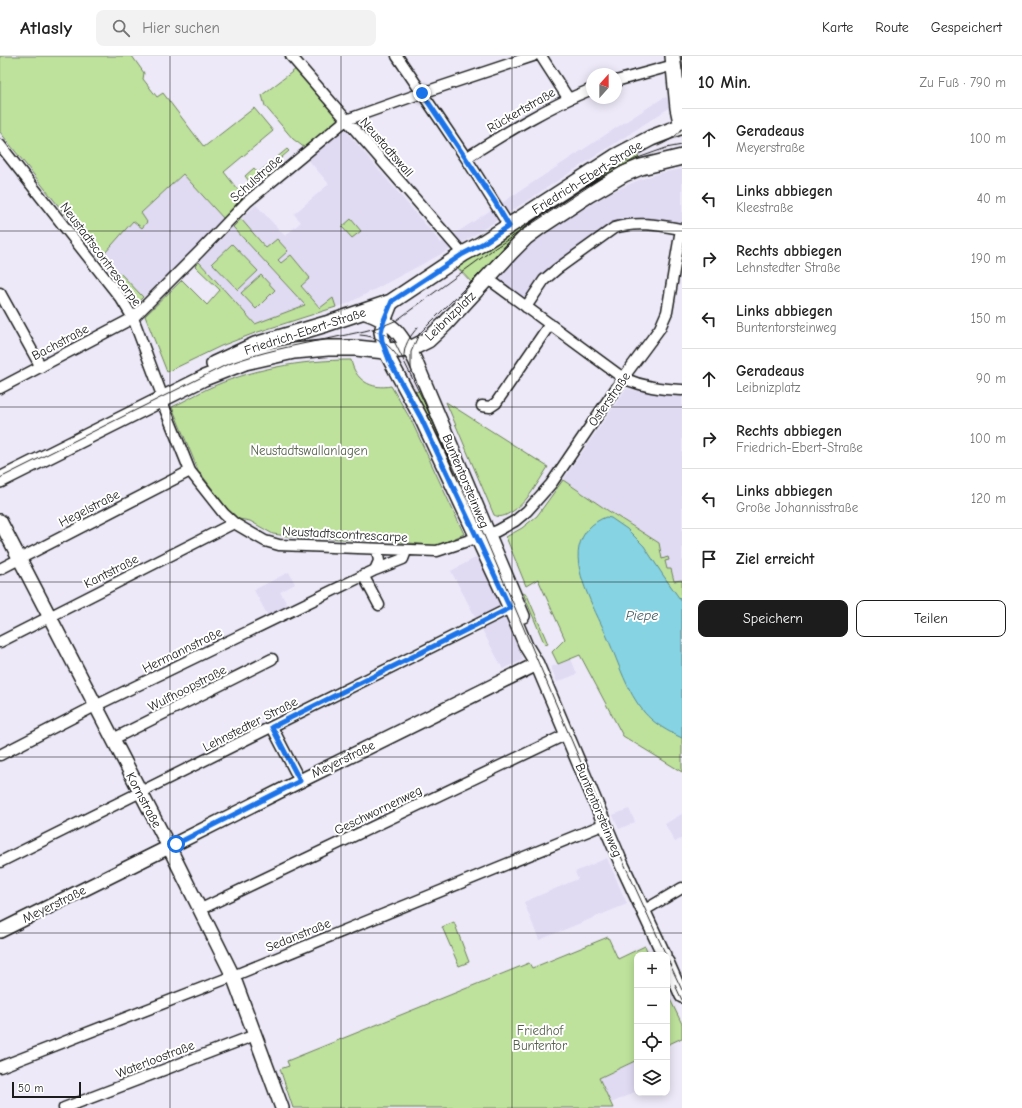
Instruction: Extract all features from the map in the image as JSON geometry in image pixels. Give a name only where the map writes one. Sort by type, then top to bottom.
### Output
[{"type":"main road","points":[[673,61],[678,108],[682,127]]},
{"type":"main road","name":"Friedrich-Ebert-Straße","points":[[0,480],[160,395],[210,365],[255,345],[363,312],[392,301],[615,157],[651,138],[682,127]]},
{"type":"main road","name":"Friedrich-Ebert-Straße","points":[[487,278],[510,252],[526,237],[588,195],[624,174],[641,167],[682,157]]},
{"type":"main road","name":"Leibnizplatz","points":[[385,351],[409,349],[428,340],[445,324],[487,278]]},
{"type":"main road","name":"Friedrich-Ebert-Straße","points":[[0,471],[160,395],[245,362],[294,351],[328,348],[356,348],[385,351]]},
{"type":"street","name":"Neustadtswall","points":[[291,56],[463,254]]},
{"type":"street","points":[[397,56],[466,158],[509,226]]},
{"type":"street","name":"Schulstraße","points":[[133,318],[251,198],[346,120],[533,56]]},
{"type":"street","points":[[541,56],[568,98]]},
{"type":"street","points":[[622,78],[673,61]]},
{"type":"street","name":"Rückertstraße","points":[[466,158],[517,126],[568,98],[586,91]]},
{"type":"street","name":"Neustadtscontrescarpe","points":[[0,145],[122,300],[133,318],[160,395],[190,471],[224,514],[234,523],[265,541],[279,544],[406,551],[437,551],[483,536]]},
{"type":"street","name":"Osterstraße","points":[[483,536],[503,528],[515,521],[536,502],[551,484],[623,378],[660,328],[667,312],[681,229],[643,224],[625,224],[614,228],[544,280],[526,307]]},
{"type":"street","points":[[487,278],[623,378],[652,388],[682,390]]},
{"type":"street","points":[[0,293],[41,367]]},
{"type":"street","points":[[385,351],[381,332],[392,301]]},
{"type":"street","name":"Leibnizplatz","points":[[363,312],[384,320],[398,333],[415,360],[436,410]]},
{"type":"street","name":"Bachstraße","points":[[0,388],[133,318]]},
{"type":"street","points":[[482,406],[490,407],[496,403],[550,324]]},
{"type":"street","name":"Buntentorsteinweg","points":[[385,351],[483,536],[534,643],[537,664]]},
{"type":"street","name":"Buntentorsteinweg","points":[[436,410],[510,608],[526,646],[537,664],[605,824],[663,952]]},
{"type":"street","name":"Hegelstraße","points":[[0,569],[190,471]]},
{"type":"street","name":"Kornstraße","points":[[0,521],[201,909],[233,976],[282,1108]]},
{"type":"street","name":"Kantstraße","points":[[0,642],[234,523]]},
{"type":"street","points":[[375,570],[379,561],[377,549]]},
{"type":"street","name":"Hermannstraße","points":[[0,755],[95,706],[375,570],[403,559],[406,551]]},
{"type":"street","points":[[363,576],[379,606]]},
{"type":"street","name":"Lehnstedter Straße","points":[[0,862],[510,608]]},
{"type":"street","name":"Wulfhoopstraße","points":[[113,740],[272,660]]},
{"type":"street","name":"Meyerstraße","points":[[0,931],[537,664]]},
{"type":"street","points":[[272,727],[300,781]]},
{"type":"street","name":"Geschwornenweg","points":[[201,909],[567,734]]},
{"type":"street","name":"Sedanstraße","points":[[0,1067],[233,976],[605,824]]},
{"type":"street","points":[[643,911],[682,888]]},
{"type":"street","points":[[670,969],[682,996]]},
{"type":"street","name":"Waterloostraße","points":[[64,1108],[255,1035]]},
{"type":"shaded area","points":[[668,97],[669,108],[462,243],[347,304],[323,311],[241,219],[256,205],[285,236],[301,222],[294,214],[329,184],[307,158],[345,130],[441,243],[616,128],[663,98]]},
{"type":"shaded area","points":[[682,169],[681,229],[625,224],[557,269],[526,307],[496,284],[523,250],[564,221],[612,192],[639,180],[660,173]]},
{"type":"shaded area","points":[[183,174],[224,219],[157,285],[138,302],[135,301],[106,266],[110,261],[105,253],[133,221],[142,227],[147,222],[141,213]]},
{"type":"shaded area","points":[[233,227],[305,305],[255,325],[199,262]]},
{"type":"shaded area","points":[[626,389],[666,395],[682,395],[682,580],[674,581],[671,569],[667,569],[665,561],[668,558],[662,559],[659,543],[563,480]]},
{"type":"shaded area","points":[[479,556],[523,660],[503,669],[451,571]]},
{"type":"shaded area","points":[[289,572],[295,584],[280,592],[288,606],[268,616],[254,590]]},
{"type":"shaded area","points":[[571,659],[577,674],[557,682],[551,667]]},
{"type":"shaded area","points":[[629,809],[635,822],[619,829],[613,815]]},
{"type":"shaded area","points":[[682,814],[682,838],[675,842],[665,824]]},
{"type":"shaded area","points":[[607,858],[627,904],[539,940],[524,902],[578,879],[575,872]]},
{"type":"shaded area","points":[[634,1061],[634,1092],[611,1103],[599,1078]]},
{"type":"green space","points":[[0,56],[132,56],[144,73],[143,79],[157,97],[163,93],[204,147],[254,108],[273,131],[224,172],[245,199],[224,219],[183,174],[141,213],[147,222],[142,228],[133,221],[105,253],[111,261],[106,266],[0,132]]},
{"type":"green space","points":[[296,69],[339,119],[305,148],[293,139],[265,106],[262,95]]},
{"type":"green space","points":[[664,137],[665,142],[636,152],[640,160],[618,170],[529,229],[505,251],[474,285],[457,267],[611,164]]},
{"type":"green space","points":[[287,149],[289,151],[274,164],[278,170],[273,174],[268,169],[265,171],[270,177],[264,181],[259,176],[246,188],[244,186],[249,181],[245,176],[254,168],[258,173]]},
{"type":"green space","points":[[241,219],[266,248],[277,239],[288,251],[278,260],[281,263],[291,255],[310,278],[301,286],[320,308],[333,298],[336,307],[255,333],[221,346],[167,372],[145,316],[182,280],[207,305],[220,290],[195,266],[199,262],[255,324],[305,305],[233,227]]},
{"type":"green space","points":[[351,219],[361,231],[352,238],[342,227]]},
{"type":"green space","points":[[232,244],[258,271],[238,290],[212,263]]},
{"type":"green space","points":[[119,272],[143,297],[138,302],[135,301],[114,276]]},
{"type":"green space","points":[[261,275],[275,290],[256,309],[241,293]]},
{"type":"green space","name":"Neustadtswallanlagen","points":[[332,360],[351,360],[356,373],[365,382],[377,386],[391,386],[411,420],[464,534],[437,546],[392,541],[294,537],[273,534],[250,521],[239,519],[226,507],[198,470],[172,407],[205,390],[240,376],[258,371],[295,364]]},
{"type":"green space","points":[[422,389],[479,515],[470,519],[412,394]]},
{"type":"green space","points":[[446,402],[548,467],[525,501],[513,511],[503,516],[494,515]]},
{"type":"green space","points":[[563,480],[659,543],[662,559],[668,557],[669,560],[665,561],[667,569],[671,569],[674,581],[682,580],[682,772],[623,736],[580,655],[558,664],[552,652],[565,639],[538,579],[526,586],[506,537],[522,528],[537,516]]},
{"type":"green space","points":[[523,593],[527,595],[548,644],[545,645]]},
{"type":"green space","points":[[454,922],[469,962],[459,966],[442,927]]},
{"type":"green space","name":"Friedhof Buntentor","points":[[608,937],[618,959],[645,946],[648,952],[634,952],[634,1061],[599,1078],[613,1108],[293,1108],[280,1069],[289,1066],[287,1061],[529,963],[532,968]]},
{"type":"green space","points":[[670,999],[682,1024],[682,1038],[670,1044]]},
{"type":"water","name":"Piepe","points":[[606,517],[611,518],[627,529],[644,546],[682,602],[682,738],[657,724],[638,704],[624,677],[583,582],[578,558],[580,542],[592,525]]},
{"type":"tram line","points":[[680,56],[682,70]]},
{"type":"tram line","points":[[658,146],[671,139],[682,129]]},
{"type":"tram line","points":[[0,478],[226,365],[278,349],[373,329],[397,320],[495,248],[606,175],[635,159],[666,148],[682,145]]},
{"type":"tram line","points":[[411,369],[411,352],[419,334],[509,244]]},
{"type":"tram line","points":[[404,359],[408,342],[418,327]]},
{"type":"tram line","points":[[372,330],[386,335],[395,343],[423,400],[475,514],[623,861],[665,952]]},
{"type":"tram line","points":[[360,335],[372,337],[387,345],[399,359]]},
{"type":"tram line","points":[[670,964],[682,990]]},
{"type":"tram line","points":[[675,985],[682,1000]]},
{"type":"route","points":[[176,844],[300,781],[272,727],[510,608],[421,418],[390,362],[382,341],[382,327],[392,301],[414,288],[463,254],[482,244],[509,226],[495,202],[422,93]]}]
